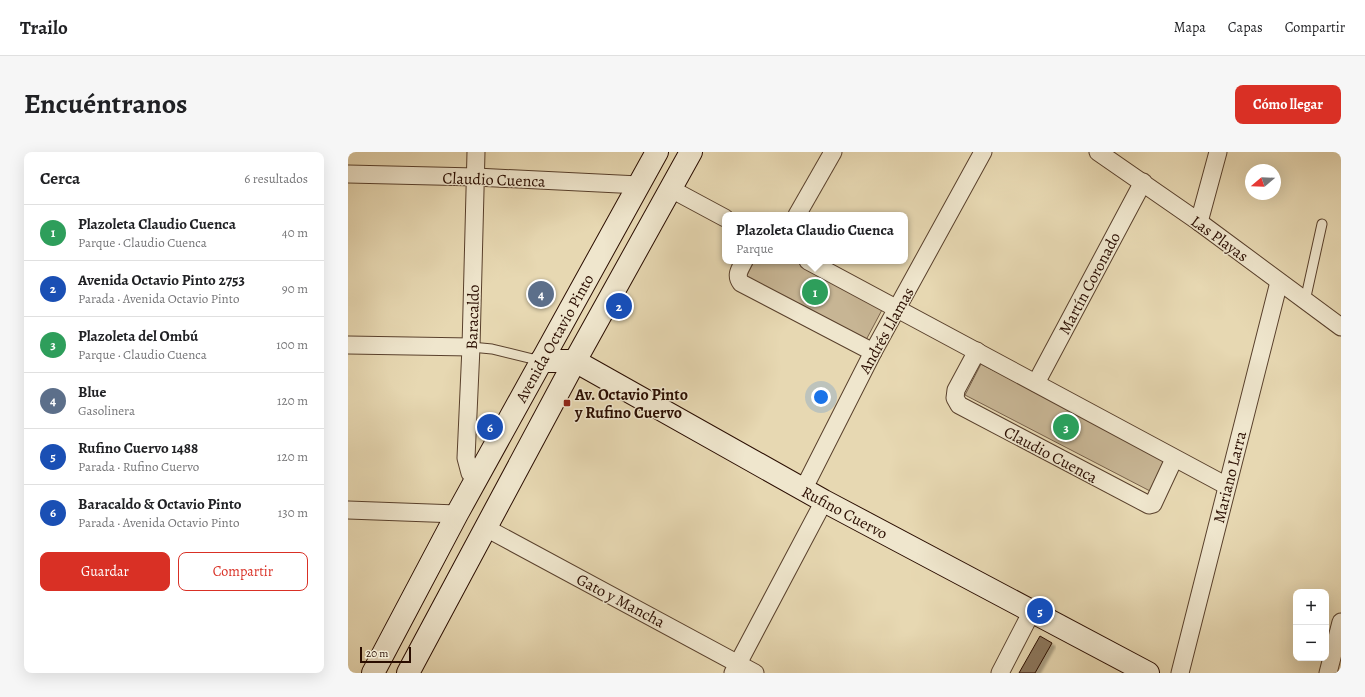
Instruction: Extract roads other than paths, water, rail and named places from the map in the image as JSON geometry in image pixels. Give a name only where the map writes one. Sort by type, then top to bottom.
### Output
[{"type":"main road","name":"Avenida Octavio Pinto","points":[[373,673],[476,480],[657,152]]},
{"type":"main road","name":"Avenida Octavio Pinto","points":[[408,673],[575,361],[691,152]]},
{"type":"main road","name":"Rufino Cuervo","points":[[541,361],[575,361],[803,490],[1148,673]]},
{"type":"street","name":"Baracaldo","points":[[476,152],[471,347],[466,458],[470,473],[476,480]]},
{"type":"street","points":[[799,212],[833,152]]},
{"type":"street","name":"Andrés Llamas","points":[[803,490],[873,352],[984,152]]},
{"type":"street","name":"Las Playas","points":[[1098,152],[1199,222],[1341,327]]},
{"type":"street","points":[[1199,222],[1218,152]]},
{"type":"street","name":"Claudio Cuenca","points":[[348,174],[476,177],[639,185]]},
{"type":"street","name":"Martín Coronado","points":[[1036,383],[1143,182]]},
{"type":"street","points":[[671,189],[722,216]]},
{"type":"street","points":[[742,264],[738,273],[738,278],[741,283],[873,352]]},
{"type":"street","points":[[814,264],[898,308],[1174,459],[1227,486]]},
{"type":"street","name":"Mariano Larra","points":[[1180,673],[1279,282]]},
{"type":"street","points":[[348,344],[471,347]]},
{"type":"street","name":"Claudio Cuenca","points":[[977,351],[956,390],[955,398],[959,405],[1149,505],[1153,504],[1174,459]]},
{"type":"street","points":[[735,668],[824,501]]},
{"type":"street","points":[[348,510],[458,514]]},
{"type":"street","name":"Gato y Mancha","points":[[486,528],[735,668],[755,673]]},
{"type":"street","points":[[1000,673],[1032,611]]},
{"type":"street","points":[[1328,673],[1341,622]]},
{"type":"lane","points":[[1305,301],[1322,224]]},
{"type":"lane","points":[[471,347],[492,349],[541,361]]},
{"type":"place","name":"Plazoleta Claudio Cuenca","points":[[815,292]]},
{"type":"place","name":"Blue","points":[[541,294]]},
{"type":"place","name":"Avenida Octavio Pinto 2753","points":[[619,306]]},
{"type":"place","name":"Av. Octavio Pinto y Rufino Cuervo","points":[[567,403]]},
{"type":"place","name":"Baracaldo & Octavio Pinto","points":[[490,427]]},
{"type":"place","name":"Plazoleta del Ombú","points":[[1066,427]]},
{"type":"place","name":"Rufino Cuervo 1488","points":[[1040,611]]}]
